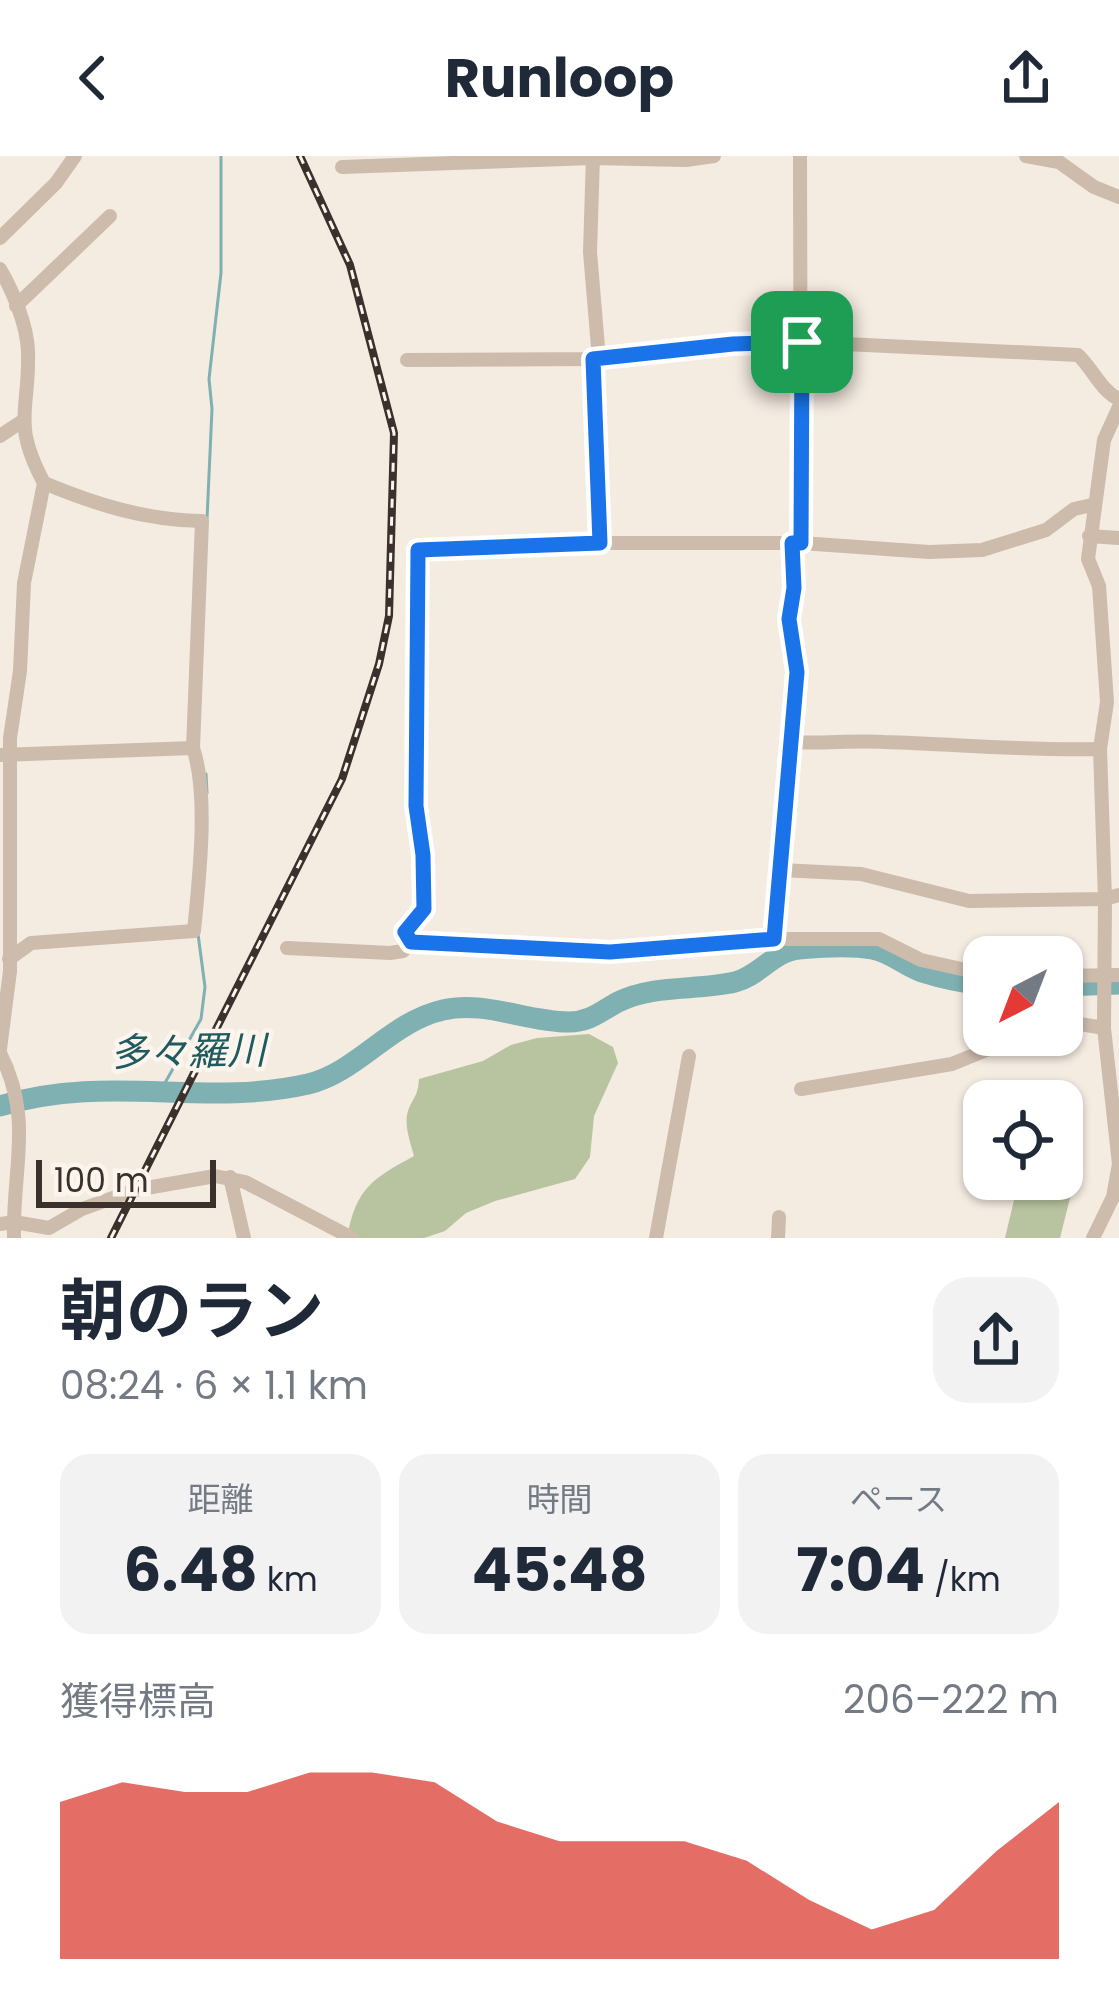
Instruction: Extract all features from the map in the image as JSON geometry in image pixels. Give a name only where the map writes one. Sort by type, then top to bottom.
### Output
[{"type":"street","points":[[0,238],[56,183],[75,156]]},
{"type":"street","points":[[343,166],[714,156]]},
{"type":"street","points":[[774,939],[797,672],[789,619],[802,342],[800,156]]},
{"type":"street","points":[[1026,156],[1059,162],[1094,187],[1119,197]]},
{"type":"street","points":[[592,157],[590,253],[600,543]]},
{"type":"street","points":[[16,306],[110,216]]},
{"type":"street","points":[[0,268],[28,349],[21,422],[44,483],[24,583],[20,671],[5,753],[9,958],[0,1051],[18,1102],[9,1228],[49,1228],[82,1209],[164,1182],[230,1177],[352,1238]]},
{"type":"street","points":[[407,360],[596,359],[733,344],[802,342],[1078,355],[1119,403],[1104,440],[1088,559],[1099,586],[1107,701],[1100,749],[1112,897],[1104,1028],[1119,1165],[1113,1197],[1093,1238]]},
{"type":"street","points":[[0,436],[21,422]]},
{"type":"street","points":[[9,958],[31,943],[194,931],[204,782],[193,748],[202,521],[165,520],[102,507],[44,483]]},
{"type":"street","points":[[411,942],[405,932],[424,909],[416,806],[418,550],[600,543],[796,543],[929,552],[982,550],[1046,530],[1074,509],[1092,505]]},
{"type":"street","points":[[1089,536],[1119,538]]},
{"type":"street","points":[[790,742],[1100,749]]},
{"type":"street","points":[[5,753],[193,748]]},
{"type":"street","points":[[781,870],[861,874],[969,901],[1112,897]]},
{"type":"street","points":[[411,942],[610,952],[774,939],[879,939],[921,960],[963,969]]},
{"type":"street","points":[[287,947],[390,953],[403,951],[411,942]]},
{"type":"street","points":[[1083,1025],[1104,1028]]},
{"type":"street","points":[[656,1238],[689,1056]]},
{"type":"street","points":[[801,1089],[952,1064],[972,1056]]},
{"type":"street","points":[[230,1177],[244,1238]]},
{"type":"street","points":[[778,1217],[778,1238]]},
{"type":"green space","points":[[589,1034],[613,1047],[618,1063],[594,1116],[590,1157],[575,1179],[495,1201],[424,1238],[347,1238],[355,1207],[368,1187],[414,1156],[407,1118],[419,1079],[483,1061],[511,1045],[537,1038]]},
{"type":"green space","points":[[1014,1200],[1070,1200],[1060,1238],[1005,1238]]},
{"type":"waterway","points":[[207,519],[209,379],[221,273],[221,156]]},
{"type":"waterway","points":[[206,774],[207,793]]},
{"type":"waterway","points":[[161,1090],[201,1019],[205,987],[198,934]]},
{"type":"waterway","name":"多々羅川","points":[[0,1106],[79,1092],[231,1093],[308,1084],[343,1069],[407,1025],[443,1010],[490,1009],[576,1022],[632,996],[735,982],[799,949],[872,949],[922,972],[963,982]]},
{"type":"waterway","name":"多々羅川","points":[[1083,985],[1119,984]]},
{"type":"railway","points":[[111,1238],[342,779],[379,664],[389,616],[394,433],[350,265],[300,156]]},
{"type":"route","points":[[802,342],[801,543],[792,543],[794,588],[789,619],[797,672],[774,939],[610,952],[411,942],[405,932],[424,909],[416,806],[418,550],[600,543],[593,359],[733,344],[802,342]]}]
